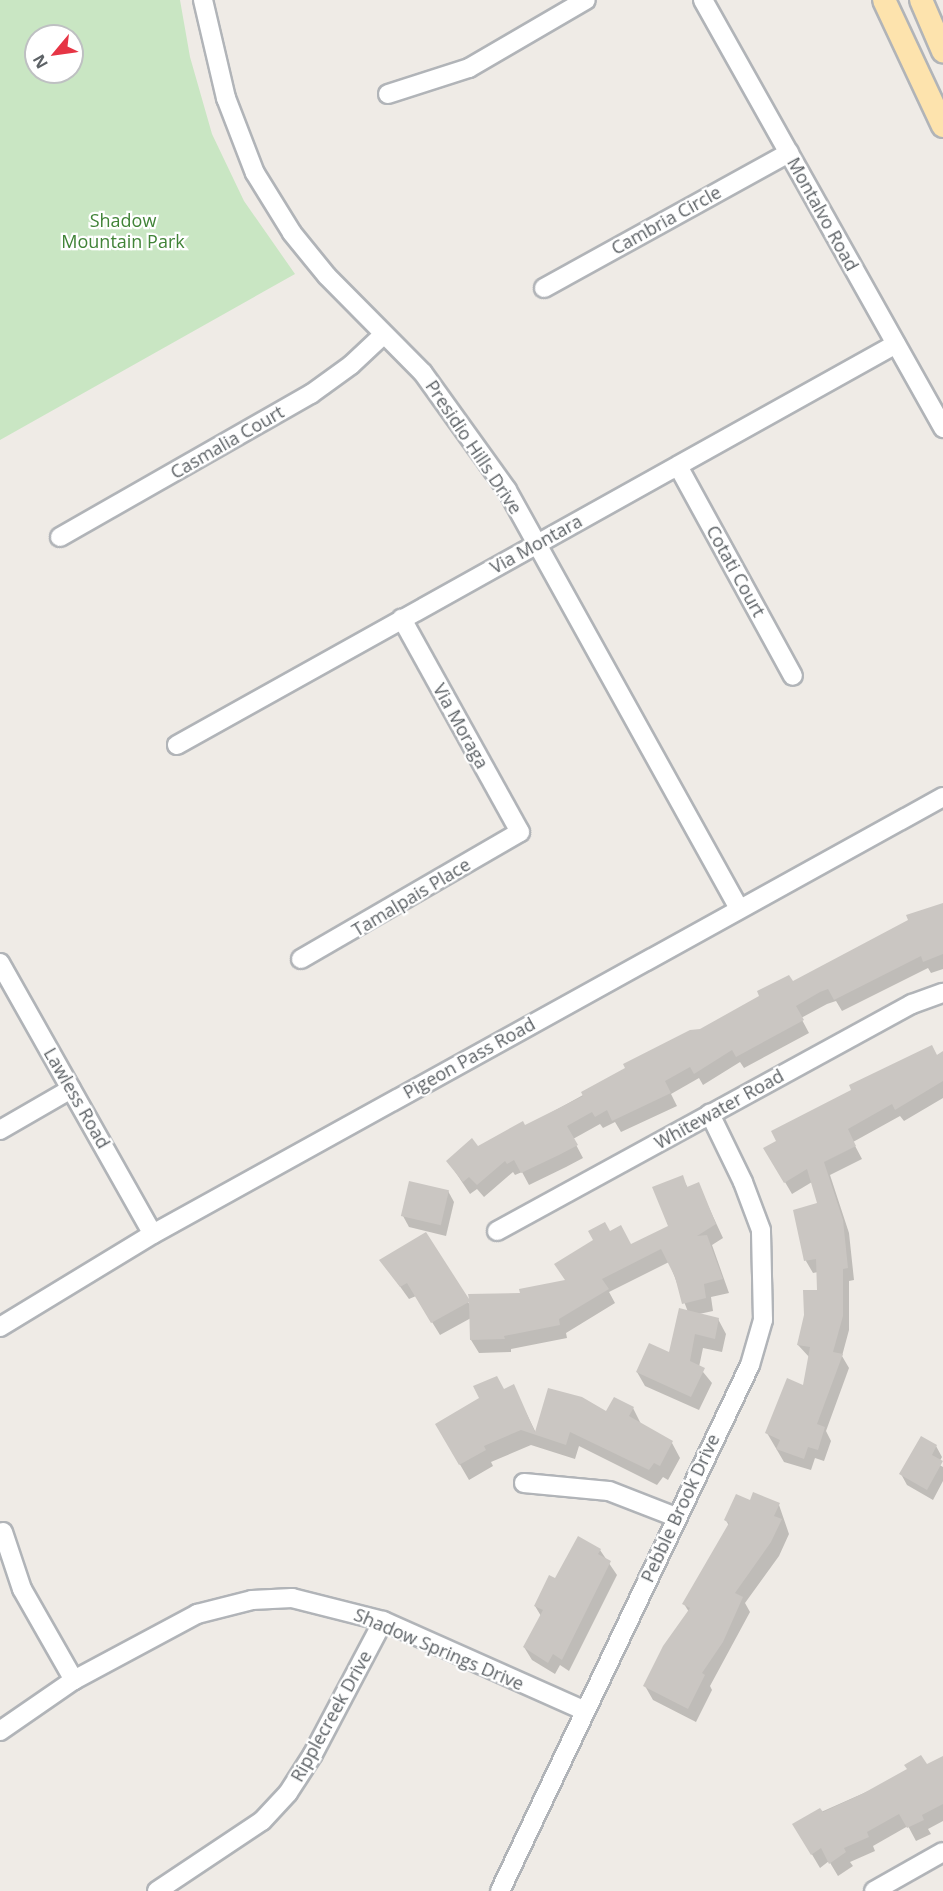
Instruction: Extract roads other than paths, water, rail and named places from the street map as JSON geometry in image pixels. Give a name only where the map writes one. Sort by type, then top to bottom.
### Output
[{"type":"main road","points":[[885,0],[922,86],[943,126]]},
{"type":"main road","points":[[921,0],[943,51]]},
{"type":"main road","points":[[922,86],[943,104]]},
{"type":"street","name":"Presidio Hills Drive","points":[[203,0],[208,38],[226,98],[255,173],[292,233],[327,276],[423,373],[507,490],[739,909]]},
{"type":"street","points":[[388,94],[469,68],[586,0]]},
{"type":"street","name":"Montalvo Road","points":[[703,0],[943,428]]},
{"type":"street","name":"Cambria Circle","points":[[544,288],[789,153]]},
{"type":"street","name":"Casmalia Court","points":[[60,537],[311,394],[351,365],[384,334]]},
{"type":"street","name":"Via Montara","points":[[177,745],[896,344]]},
{"type":"street","name":"Cotati Court","points":[[678,466],[793,676]]},
{"type":"street","name":"Via Moraga","points":[[402,619],[520,832]]},
{"type":"street","name":"Pigeon Pass Road","points":[[0,1327],[153,1234],[943,797]]},
{"type":"street","name":"Tamalpais Place","points":[[301,959],[520,832]]},
{"type":"street","name":"Lawless Road","points":[[0,963],[153,1234]]},
{"type":"street","name":"Whitewater Road","points":[[497,1231],[912,1004],[943,993]]},
{"type":"street","points":[[0,1130],[71,1089]]},
{"type":"street","name":"Pebble Brook Drive","points":[[500,1891],[750,1365],[763,1320],[761,1230],[743,1182],[710,1114]]},
{"type":"street","points":[[524,1483],[609,1491],[676,1517]]},
{"type":"street","points":[[3,1532],[21,1590],[74,1680]]},
{"type":"street","name":"Shadow Springs Drive","points":[[0,1731],[74,1680],[197,1614],[252,1600],[314,1601],[383,1622],[585,1711]]},
{"type":"street","name":"Ripplecreek Drive","points":[[157,1891],[262,1821],[288,1793],[313,1755],[383,1622]]},
{"type":"street","points":[[874,1891],[943,1852]]},
{"type":"park label","name":"Shadow Mountain Park","points":[[123,231]]}]
